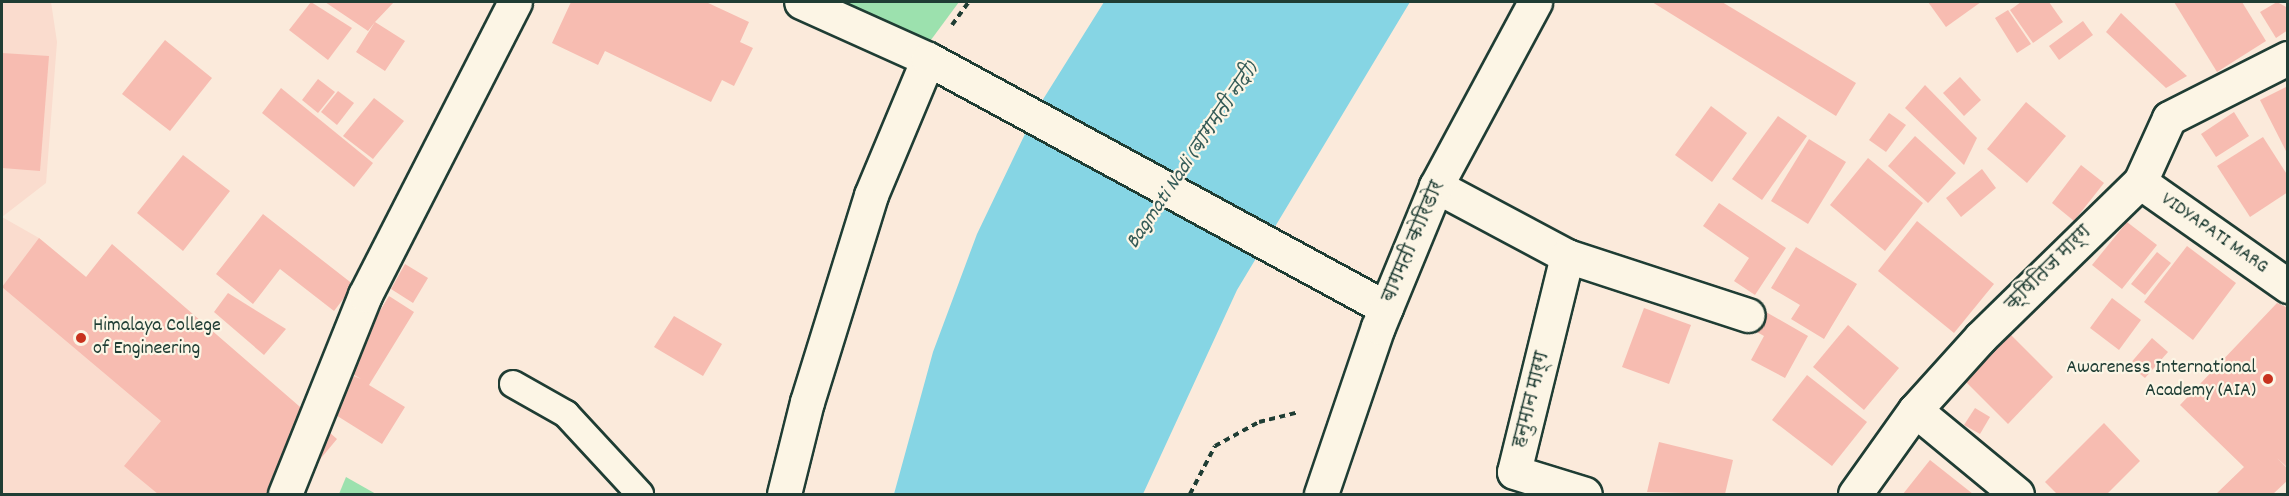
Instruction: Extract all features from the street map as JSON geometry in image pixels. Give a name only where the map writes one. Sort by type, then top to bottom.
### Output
[{"type":"street","points":[[285,495],[365,295],[515,2]]},
{"type":"street","points":[[801,2],[928,59],[1386,308]]},
{"type":"street","name":"बागमती कोरिडोर","points":[[1321,495],[1386,308],[1436,186],[1535,2]]},
{"type":"street","name":"क्षितिज मार्ग","points":[[1855,495],[1915,410],[1981,337],[2140,182],[2169,118],[2288,58]]},
{"type":"street","points":[[784,495],[871,195],[928,59]]},
{"type":"street","name":"VIDYAPATI MARG","points":[[2140,182],[2288,286]]},
{"type":"street","points":[[1436,186],[1568,256],[1748,315]]},
{"type":"street","name":"हनुमान मार्ग","points":[[1568,256],[1510,483],[1585,495]]},
{"type":"street","points":[[1915,410],[2018,495]]},
{"type":"lane","points":[[513,384],[566,414],[640,495]]},
{"type":"path","points":[[1190,495],[1215,446],[1259,422],[1299,412]]},
{"type":"shaded area","points":[[2,2],[51,2],[57,42],[46,183],[2,217]]},
{"type":"shaded area","name":"Himalaya College of Engineering","points":[[2,217],[39,238],[283,439],[251,494],[2,494]]},
{"type":"green space","points":[[824,2],[959,2],[925,48]]},
{"type":"green space","points":[[346,477],[376,494],[339,494]]},
{"type":"water","name":"Bagmati Nadi (बागमती नदी)","points":[[1104,2],[1410,2],[1237,290],[1143,494],[894,494],[933,352],[977,234],[1037,109]]},
{"type":"building","points":[[311,2],[352,28],[328,60],[289,30]]},
{"type":"building","points":[[325,2],[394,2],[368,31]]},
{"type":"building","points":[[571,2],[706,2],[749,22],[740,42],[753,48],[734,86],[722,80],[711,102],[605,51],[598,65],[552,43]]},
{"type":"building","points":[[1652,2],[1722,2],[1856,83],[1836,116]]},
{"type":"building","points":[[1928,2],[1981,2],[1946,27]]},
{"type":"building","points":[[2021,2],[2049,2],[2063,22],[2033,43],[2010,10]]},
{"type":"building","points":[[2174,2],[2242,2],[2266,41],[2217,72]]},
{"type":"building","points":[[2277,2],[2288,8],[2288,30],[2276,38],[2260,12]]},
{"type":"building","points":[[2008,10],[2031,44],[2017,53],[1995,18]]},
{"type":"building","points":[[2121,13],[2187,76],[2166,88],[2106,32]]},
{"type":"building","points":[[2083,21],[2093,35],[2059,60],[2049,46]]},
{"type":"building","points":[[375,22],[405,41],[385,71],[356,52]]},
{"type":"building","points":[[165,40],[212,78],[170,131],[122,94]]},
{"type":"building","points":[[2,53],[49,56],[40,171],[2,168]]},
{"type":"building","points":[[1960,77],[1981,100],[1964,116],[1943,93]]},
{"type":"building","points":[[318,79],[335,92],[318,113],[302,100]]},
{"type":"building","points":[[1925,85],[1977,138],[1964,165],[1905,108]]},
{"type":"building","points":[[2288,86],[2288,155],[2260,100]]},
{"type":"building","points":[[281,88],[373,163],[354,187],[262,113]]},
{"type":"building","points":[[338,91],[354,103],[337,125],[321,112]]},
{"type":"building","points":[[374,98],[404,121],[373,159],[343,136]]},
{"type":"building","points":[[2026,102],[2066,136],[2027,183],[1987,149]]},
{"type":"building","points":[[1711,106],[1747,133],[1712,182],[1675,155]]},
{"type":"building","points":[[2234,112],[2249,136],[2216,157],[2201,134]]},
{"type":"building","points":[[1889,113],[1906,125],[1886,152],[1869,140]]},
{"type":"building","points":[[1778,116],[1807,136],[1762,200],[1732,179]]},
{"type":"building","points":[[1915,136],[1956,173],[1928,203],[1888,166]]},
{"type":"building","points":[[2263,137],[2288,176],[2288,192],[2250,217],[2217,166]]},
{"type":"building","points":[[1809,139],[1846,162],[1808,224],[1771,201]]},
{"type":"building","points":[[183,155],[230,191],[183,251],[137,213]]},
{"type":"building","points":[[1868,158],[1923,203],[1885,251],[1830,205]]},
{"type":"building","points":[[2081,165],[2104,183],[2074,221],[2052,203]]},
{"type":"building","points":[[1982,169],[1996,188],[1961,217],[1946,198]]},
{"type":"building","points":[[1719,203],[1786,248],[1755,295],[1734,281],[1749,258],[1703,226]]},
{"type":"building","points":[[263,214],[354,285],[334,311],[280,269],[253,304],[216,274]]},
{"type":"building","points":[[1917,221],[1994,284],[1954,333],[1878,271]]},
{"type":"building","points":[[2127,222],[2157,245],[2122,289],[2092,265]]},
{"type":"building","points":[[39,238],[86,277],[112,244],[337,439],[291,494],[158,494],[124,466],[161,421],[2,287]]},
{"type":"building","points":[[2187,246],[2236,283],[2193,340],[2144,302]]},
{"type":"building","points":[[1796,247],[1857,284],[1824,339],[1791,319],[1800,305],[1771,288]]},
{"type":"building","points":[[2157,252],[2171,263],[2145,295],[2131,284]]},
{"type":"building","points":[[405,264],[428,278],[413,303],[391,289]]},
{"type":"building","points":[[228,293],[286,329],[264,355],[214,312]]},
{"type":"building","points":[[389,296],[414,312],[369,385],[405,407],[382,444],[331,412],[354,376],[361,379],[344,369]]},
{"type":"building","points":[[2112,298],[2141,320],[2119,350],[2090,328]]},
{"type":"building","points":[[2277,303],[2288,308],[2288,468],[2277,458],[2288,469],[2288,480],[2273,494],[2216,494],[2244,467],[2180,405]]},
{"type":"building","points":[[1644,308],[1691,325],[1669,384],[1622,367]]},
{"type":"building","points":[[1759,308],[1808,336],[1785,378],[1751,360],[1764,336],[1748,327]]},
{"type":"building","points":[[674,316],[722,344],[703,376],[654,347]]},
{"type":"building","points":[[1848,325],[1899,368],[1864,410],[1813,367]]},
{"type":"building","points":[[2009,333],[2053,377],[2008,424],[1963,379]]},
{"type":"building","points":[[2152,338],[2168,352],[2145,378],[2129,365]]},
{"type":"building","points":[[1807,375],[1867,422],[1832,466],[1772,420]]},
{"type":"building","points":[[1975,408],[1990,417],[1980,434],[1964,425]]},
{"type":"building","points":[[2104,423],[2140,461],[2107,494],[2057,494],[2045,482]]},
{"type":"building","points":[[1659,442],[1733,460],[1725,494],[1647,492]]},
{"type":"building","points":[[1930,460],[1973,494],[1903,494]]},
{"type":"place","name":"Himalaya College of Engineering","points":[[81,338]]},
{"type":"place","name":"Awareness International Academy (AIA)","points":[[2268,379]]}]
